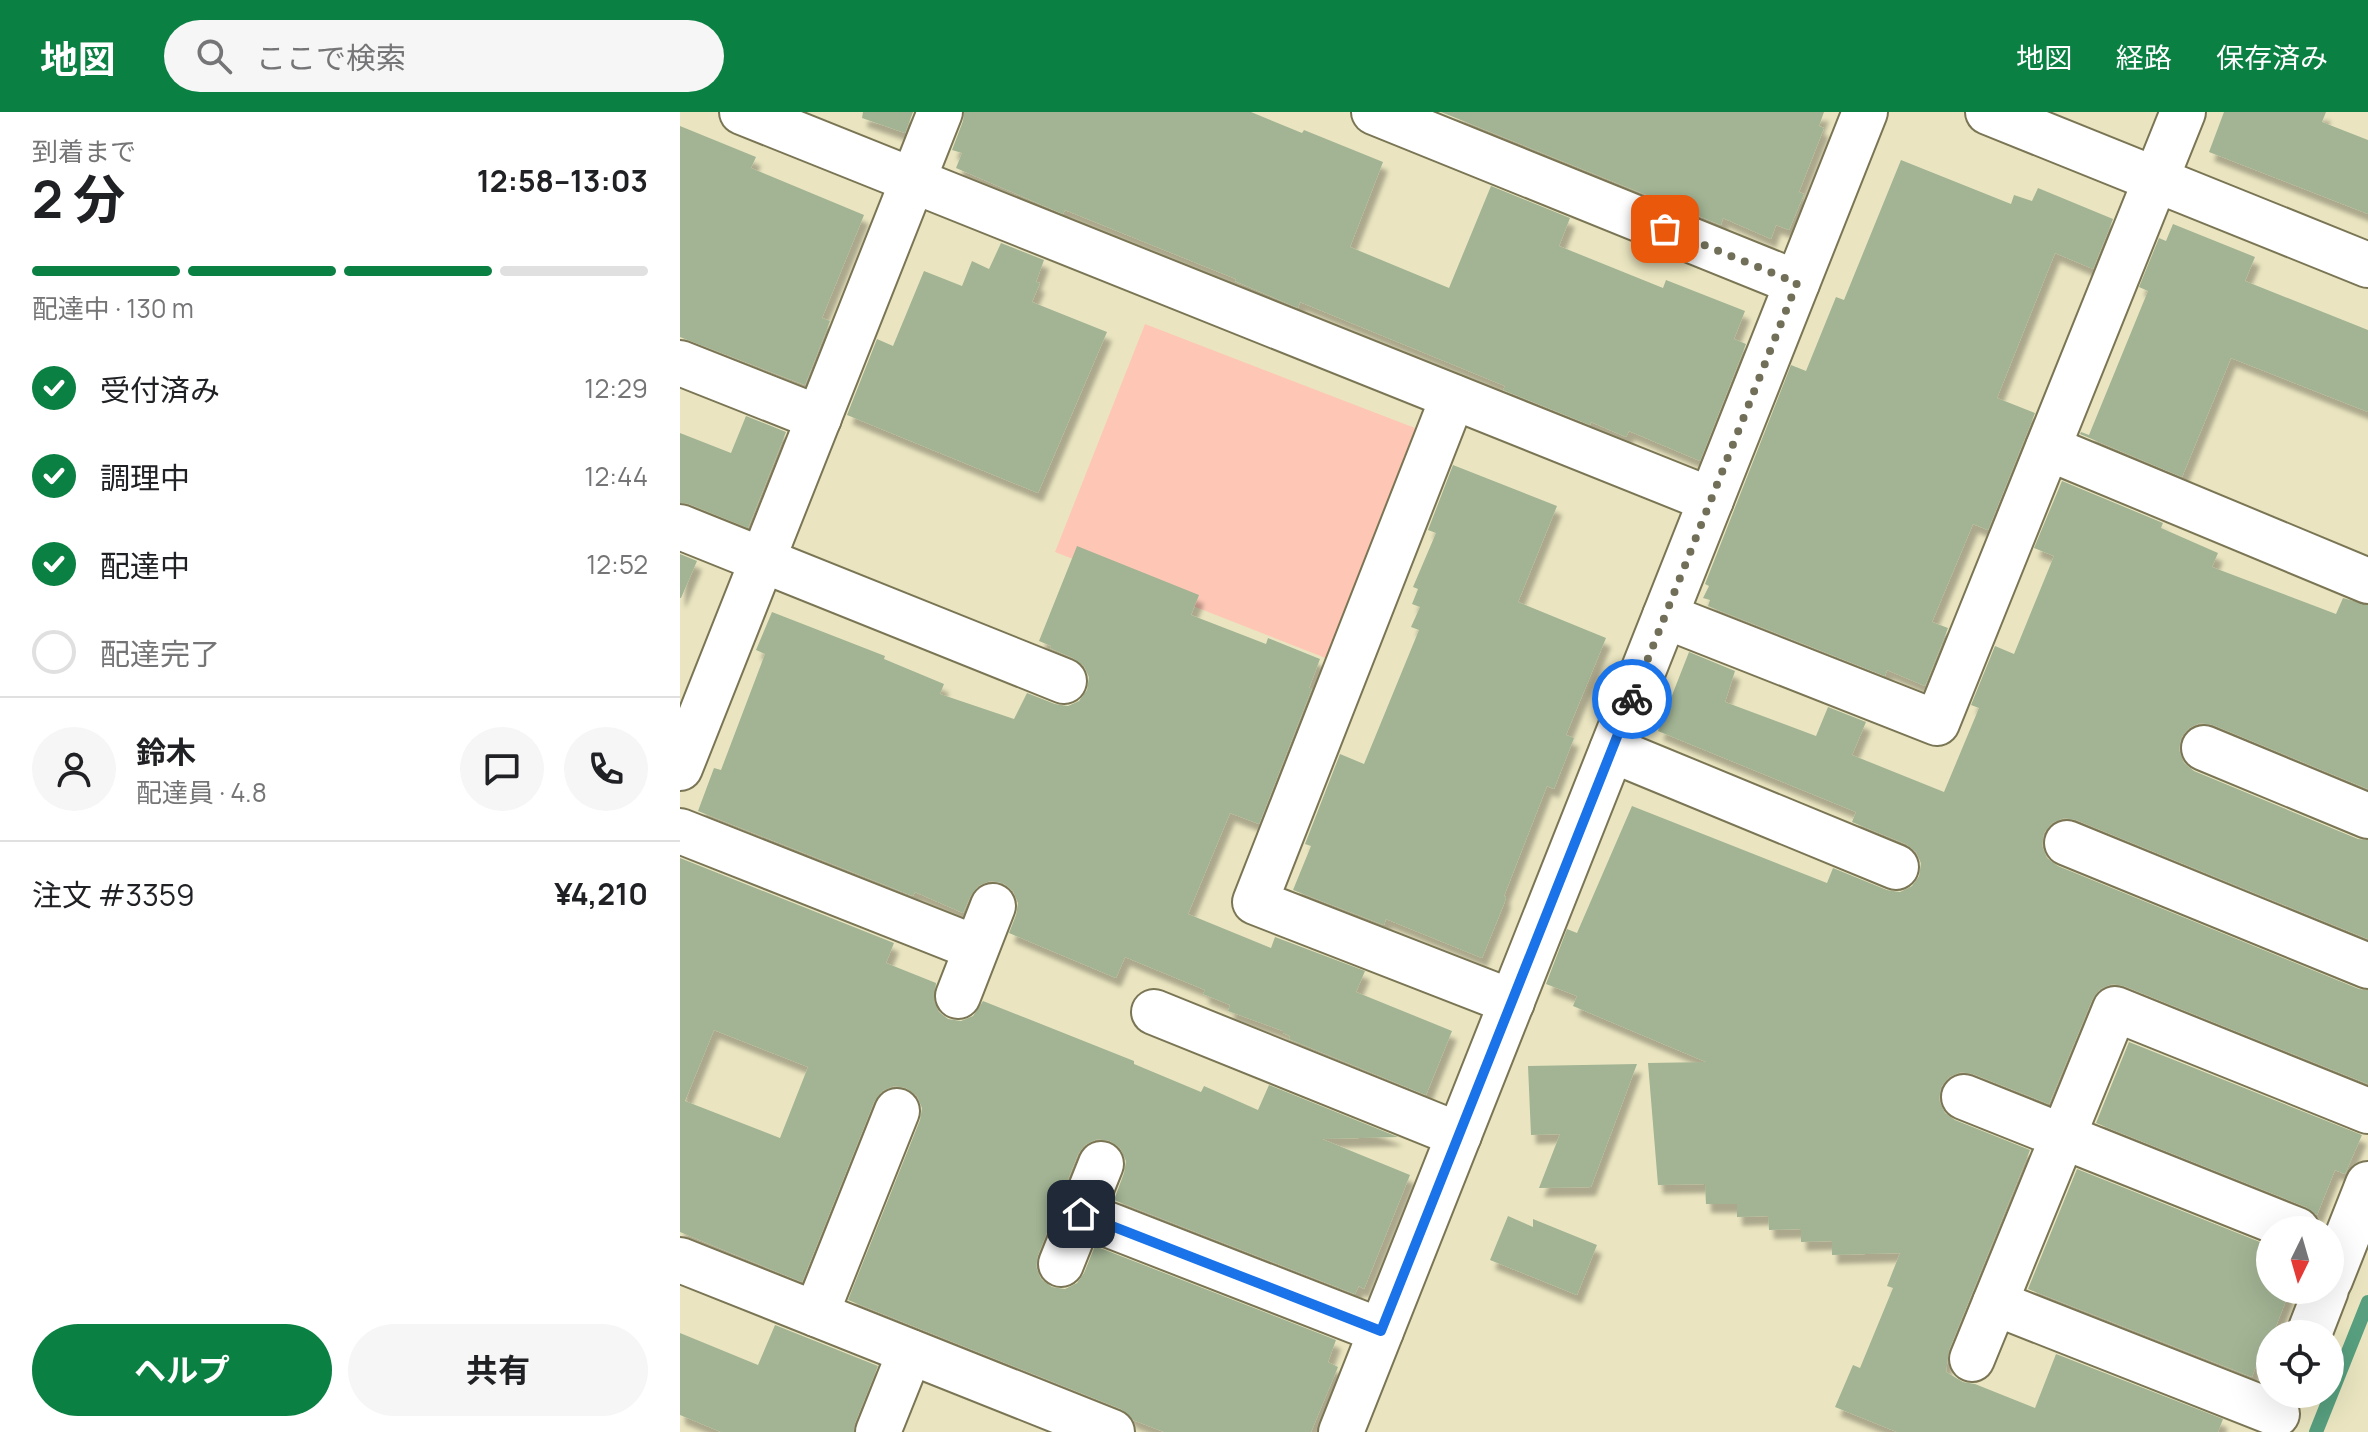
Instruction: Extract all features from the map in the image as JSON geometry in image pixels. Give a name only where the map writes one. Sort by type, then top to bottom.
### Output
[{"type":"street","points":[[742,112],[1711,500]]},
{"type":"street","points":[[680,768],[940,112]]},
{"type":"street","points":[[1374,112],[1797,283]]},
{"type":"street","points":[[1341,1432],[1865,112]]},
{"type":"street","points":[[1988,112],[2368,265]]},
{"type":"street","points":[[1665,616],[1937,723],[2183,112]]},
{"type":"street","points":[[680,363],[819,418]]},
{"type":"street","points":[[1453,397],[1255,902],[1512,1002]]},
{"type":"street","points":[[2048,448],[2368,581]]},
{"type":"street","points":[[680,527],[1064,681]]},
{"type":"street","points":[[2204,748],[2368,816]]},
{"type":"street","points":[[1612,750],[1896,867]]},
{"type":"street","points":[[680,831],[976,948]]},
{"type":"street","points":[[2067,843],[2368,966]]},
{"type":"street","points":[[958,996],[993,906]]},
{"type":"street","points":[[1972,1359],[2115,1009],[2368,1111]]},
{"type":"street","points":[[1154,1012],[1459,1135]]},
{"type":"street","points":[[1964,1097],[2262,1216]]},
{"type":"street","points":[[816,1314],[897,1111]]},
{"type":"street","points":[[1061,1264],[1101,1164]]},
{"type":"street","points":[[2344,1236],[2368,1184]]},
{"type":"street","points":[[1081,1214],[1381,1331]]},
{"type":"street","points":[[680,1260],[1112,1432]]},
{"type":"street","points":[[1995,1303],[2278,1413]]},
{"type":"street","points":[[878,1432],[910,1352]]},
{"type":"shaded area","points":[[1145,324],[1415,428],[1328,659],[1055,552]]},
{"type":"building","points":[[863,112],[913,112],[905,133],[862,118]]},
{"type":"building","points":[[964,112],[1251,112],[1383,162],[1350,247],[1449,288],[1491,186],[1570,218],[1559,246],[1663,288],[1666,280],[1745,311],[1734,339],[1746,344],[1700,461],[1629,431],[1626,437],[1591,422],[1590,425],[1503,390],[1505,386],[1300,302],[1298,308],[1236,279],[1065,210],[1063,214],[956,168],[962,153],[952,150]]},
{"type":"building","points":[[1441,112],[1824,112],[1819,126],[1824,128],[1799,192],[1804,194],[1789,230],[1776,225],[1771,239],[1723,218],[1721,225]]},
{"type":"building","points":[[2224,112],[2326,112],[2322,122],[2368,140],[2368,214],[2209,152]]},
{"type":"building","points":[[680,126],[756,157],[751,168],[864,215],[822,318],[830,321],[805,385],[680,337]]},
{"type":"building","points":[[1901,160],[2011,204],[2014,195],[2032,201],[2038,188],[2113,219],[2093,269],[2055,253],[1997,398],[2035,413],[1988,530],[1973,524],[1932,622],[1948,628],[1925,686],[1887,670],[1885,676],[1708,606],[1710,600],[1703,598],[1709,586],[1705,584],[1791,365],[1806,371],[1836,297],[1844,300]]},
{"type":"building","points":[[2173,224],[2255,257],[2245,281],[2368,330],[2368,412],[2231,358],[2182,477],[2080,434],[2089,435],[2148,291],[2139,287],[2159,238],[2166,241]]},
{"type":"building","points":[[1001,243],[1044,260],[1036,282],[1040,283],[1032,302],[1107,332],[1038,493],[847,415],[877,339],[893,346],[924,271],[962,286],[972,261],[989,269]]},
{"type":"building","points":[[746,416],[786,432],[748,528],[680,503],[680,433],[731,453]]},
{"type":"building","points":[[1453,465],[1557,506],[1518,602],[1606,638],[1566,735],[1574,738],[1554,789],[1547,786],[1482,958],[1386,919],[1384,925],[1293,890],[1311,846],[1305,844],[1340,754],[1364,764],[1419,630],[1411,627],[1420,607],[1412,604],[1418,589],[1413,587],[1436,533],[1428,530]]},
{"type":"building","points":[[2062,481],[2163,523],[2161,528],[2218,553],[2212,567],[2336,614],[2343,598],[2368,605],[2368,789],[2213,725],[2200,723],[2189,728],[2181,738],[2179,750],[2184,763],[2194,771],[2358,839],[2368,840],[2368,939],[2076,820],[2064,818],[2052,823],[2044,833],[2042,846],[2047,858],[2058,866],[2359,989],[2368,990],[2368,1084],[2124,986],[2112,984],[2100,989],[2092,1000],[2049,1104],[1973,1074],[1961,1072],[1949,1077],[1941,1087],[1939,1100],[1945,1113],[1955,1120],[2030,1150],[1949,1350],[1946,1372],[1963,1382],[2035,1408],[2056,1354],[2223,1419],[2218,1432],[1897,1432],[1835,1407],[1853,1365],[1860,1368],[1893,1288],[1887,1286],[1900,1253],[1832,1255],[1832,1241],[1801,1242],[1801,1229],[1769,1230],[1768,1216],[1737,1217],[1737,1204],[1706,1204],[1705,1184],[1658,1185],[1648,1063],[1706,1062],[1573,1006],[1577,996],[1546,984],[1567,929],[1577,933],[1632,806],[1827,883],[1833,868],[1887,890],[1900,892],[1912,886],[1919,876],[1921,863],[1916,852],[1906,844],[1852,822],[1856,812],[1658,731],[1689,652],[1735,671],[1725,702],[1816,736],[1828,707],[1866,722],[1852,755],[1944,792],[1979,708],[1971,705],[1995,646],[2014,654],[2054,556],[2034,548]]},
{"type":"building","points":[[1077,546],[1199,595],[1191,615],[1266,644],[1268,638],[1320,659],[1309,688],[1312,688],[1259,824],[1230,813],[1188,914],[1271,948],[1275,937],[1365,971],[1356,992],[1452,1031],[1426,1095],[1289,1039],[1290,1036],[1283,1031],[1228,1011],[1230,1005],[1203,994],[1205,990],[1125,957],[1116,978],[1009,933],[1018,903],[1013,891],[1003,883],[990,881],[978,886],[963,913],[698,811],[714,768],[721,770],[765,654],[756,650],[772,612],[885,656],[884,659],[944,684],[940,694],[1014,719],[1027,693],[1068,706],[1079,701],[1087,690],[1089,677],[1084,666],[1039,641]]},
{"type":"building","points":[[680,554],[697,561],[681,598],[680,598]]},
{"type":"building","points":[[680,858],[894,943],[886,963],[936,983],[934,1001],[939,1012],[948,1019],[961,1021],[973,1016],[983,1001],[1134,1061],[1134,1064],[1201,1092],[1204,1086],[1258,1110],[1269,1085],[1398,1137],[1322,1139],[1410,1175],[1364,1289],[1359,1286],[1355,1294],[1114,1200],[1126,1161],[1120,1148],[1110,1141],[1097,1139],[1085,1145],[1078,1154],[1038,1255],[1036,1267],[1041,1279],[1052,1287],[1065,1289],[1077,1283],[1095,1246],[1336,1340],[1328,1362],[1338,1367],[1311,1432],[1164,1432],[1133,1420],[1121,1409],[848,1300],[920,1120],[922,1108],[917,1096],[906,1088],[894,1086],[882,1091],[874,1102],[802,1282],[680,1232]],"holes":[[[714,1030],[808,1067],[780,1138],[685,1101]]]},
{"type":"building","points":[[2129,1042],[2362,1135],[2345,1174],[2335,1170],[2317,1215],[2306,1207],[2096,1123]]},
{"type":"building","points":[[1637,1064],[1591,1187],[1539,1188],[1560,1134],[1531,1135],[1528,1066]]},
{"type":"building","points":[[2077,1169],[2256,1240],[2256,1304],[2285,1304],[2278,1320],[2256,1320],[2256,1366],[2252,1377],[2028,1289]]},
{"type":"building","points":[[1508,1216],[1533,1227],[1533,1219],[1597,1245],[1577,1295],[1490,1260]]},
{"type":"building","points":[[775,1325],[878,1366],[854,1432],[721,1432],[680,1415],[680,1333],[758,1365]]},
{"type":"waterway","points":[[2316,1432],[2368,1302]]},
{"type":"way so far","points":[[1632,699],[1797,283],[1665,229]]},
{"type":"route","points":[[1081,1214],[1381,1331],[1632,699]]}]
